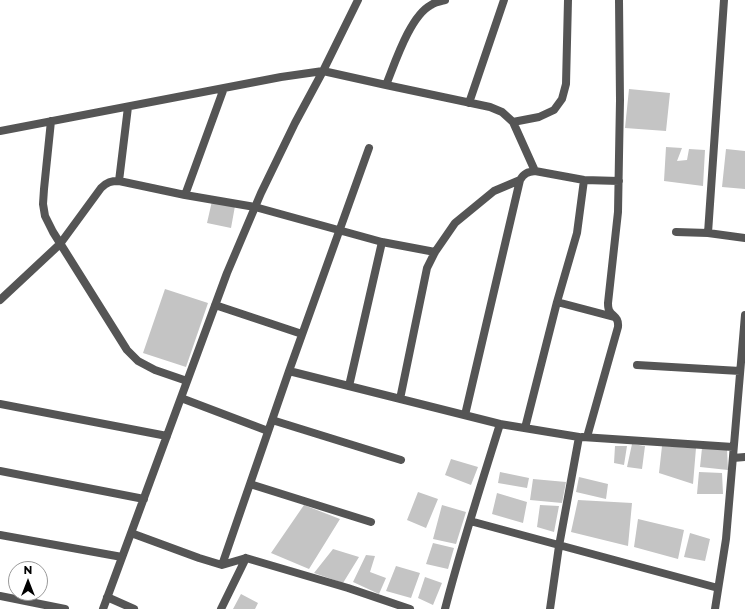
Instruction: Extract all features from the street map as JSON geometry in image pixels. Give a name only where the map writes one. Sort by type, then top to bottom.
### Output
[{"type":"street","points":[[103,609],[227,273],[255,207],[295,123],[323,71],[358,0]]},
{"type":"street","points":[[386,85],[410,28],[421,13],[431,4],[445,0]]},
{"type":"street","points":[[469,103],[504,0]]},
{"type":"street","points":[[513,122],[539,117],[554,110],[562,99],[566,84],[568,0]]},
{"type":"street","points":[[550,609],[559,546],[583,437],[619,322],[608,309],[608,303],[618,212],[620,114],[619,0]]},
{"type":"street","points":[[708,233],[724,0]]},
{"type":"street","points":[[0,131],[281,77],[323,71],[490,107],[502,112],[513,122],[535,171]]},
{"type":"street","points":[[185,195],[224,88]]},
{"type":"street","points":[[119,181],[128,107]]},
{"type":"street","points":[[51,121],[43,204],[46,216],[53,232],[127,350],[138,361],[154,370],[187,381]]},
{"type":"street","points":[[222,564],[302,334],[369,148]]},
{"type":"street","points":[[465,415],[520,180],[524,174],[535,171],[584,180],[619,181]]},
{"type":"street","points":[[400,399],[427,268],[435,252],[455,223],[494,192],[520,180]]},
{"type":"street","points":[[525,428],[557,302],[577,233],[584,180]]},
{"type":"street","points":[[0,300],[60,244],[101,188],[106,183],[112,181],[119,181],[185,195],[255,207],[382,242],[435,252]]},
{"type":"street","points":[[676,232],[708,233],[745,238]]},
{"type":"street","points":[[349,386],[382,242]]},
{"type":"street","points":[[557,302],[616,317]]},
{"type":"street","points":[[215,305],[302,334]]},
{"type":"street","points":[[715,609],[726,539],[740,371],[743,361],[745,315]]},
{"type":"street","points":[[637,365],[740,371]]},
{"type":"street","points":[[289,371],[500,424],[583,437],[734,446]]},
{"type":"street","points":[[181,398],[268,431]]},
{"type":"street","points":[[0,404],[167,436]]},
{"type":"street","points":[[272,420],[401,460]]},
{"type":"street","points":[[445,609],[500,424]]},
{"type":"street","points":[[733,458],[745,457]]},
{"type":"street","points":[[0,471],[144,499]]},
{"type":"street","points":[[250,484],[371,522]]},
{"type":"street","points":[[470,521],[718,588]]},
{"type":"street","points":[[131,533],[199,558],[222,564],[246,558],[348,588],[410,609]]},
{"type":"street","points":[[0,535],[122,557]]},
{"type":"street","points":[[221,609],[246,558]]},
{"type":"street","points":[[0,596],[65,609]]},
{"type":"street","points":[[107,597],[134,609]]},
{"type":"building","points":[[629,89],[670,93],[666,131],[625,128]]},
{"type":"building","points":[[666,147],[682,148],[677,161],[687,160],[689,149],[705,150],[703,186],[664,181]]},
{"type":"building","points":[[726,149],[745,151],[745,189],[722,187]]},
{"type":"building","points":[[212,201],[235,206],[231,228],[207,223]]},
{"type":"building","points":[[165,289],[208,303],[186,367],[143,353]]},
{"type":"building","points":[[632,444],[645,446],[642,469],[627,467]]},
{"type":"building","points":[[615,446],[627,446],[624,465],[614,463]]},
{"type":"building","points":[[662,446],[696,448],[693,484],[659,473]]},
{"type":"building","points":[[702,448],[727,449],[728,470],[700,467]]},
{"type":"building","points":[[451,459],[478,467],[471,485],[445,475]]},
{"type":"building","points":[[500,472],[529,478],[527,488],[498,483]]},
{"type":"building","points":[[699,472],[722,473],[723,494],[697,494]]},
{"type":"building","points":[[579,477],[608,484],[606,499],[576,492]]},
{"type":"building","points":[[533,479],[566,482],[562,503],[530,500]]},
{"type":"building","points":[[418,492],[438,499],[426,528],[407,520]]},
{"type":"building","points":[[497,493],[527,502],[523,523],[492,514]]},
{"type":"building","points":[[578,500],[632,503],[628,546],[571,532]]},
{"type":"building","points":[[304,505],[340,519],[309,569],[271,553]]},
{"type":"building","points":[[442,505],[466,512],[456,544],[433,539]]},
{"type":"building","points":[[540,505],[559,506],[554,532],[537,527]]},
{"type":"building","points":[[638,519],[684,530],[678,559],[634,547]]},
{"type":"building","points":[[690,533],[710,539],[705,561],[684,557]]},
{"type":"building","points":[[433,543],[454,548],[448,569],[426,564]]},
{"type":"building","points":[[333,549],[359,557],[343,583],[314,573]]},
{"type":"building","points":[[366,555],[375,556],[370,572],[386,578],[379,594],[353,582]]},
{"type":"building","points":[[396,566],[420,573],[411,598],[386,591]]},
{"type":"building","points":[[425,577],[442,583],[433,605],[418,598]]},
{"type":"building","points":[[241,594],[258,603],[255,609],[233,609]]}]
